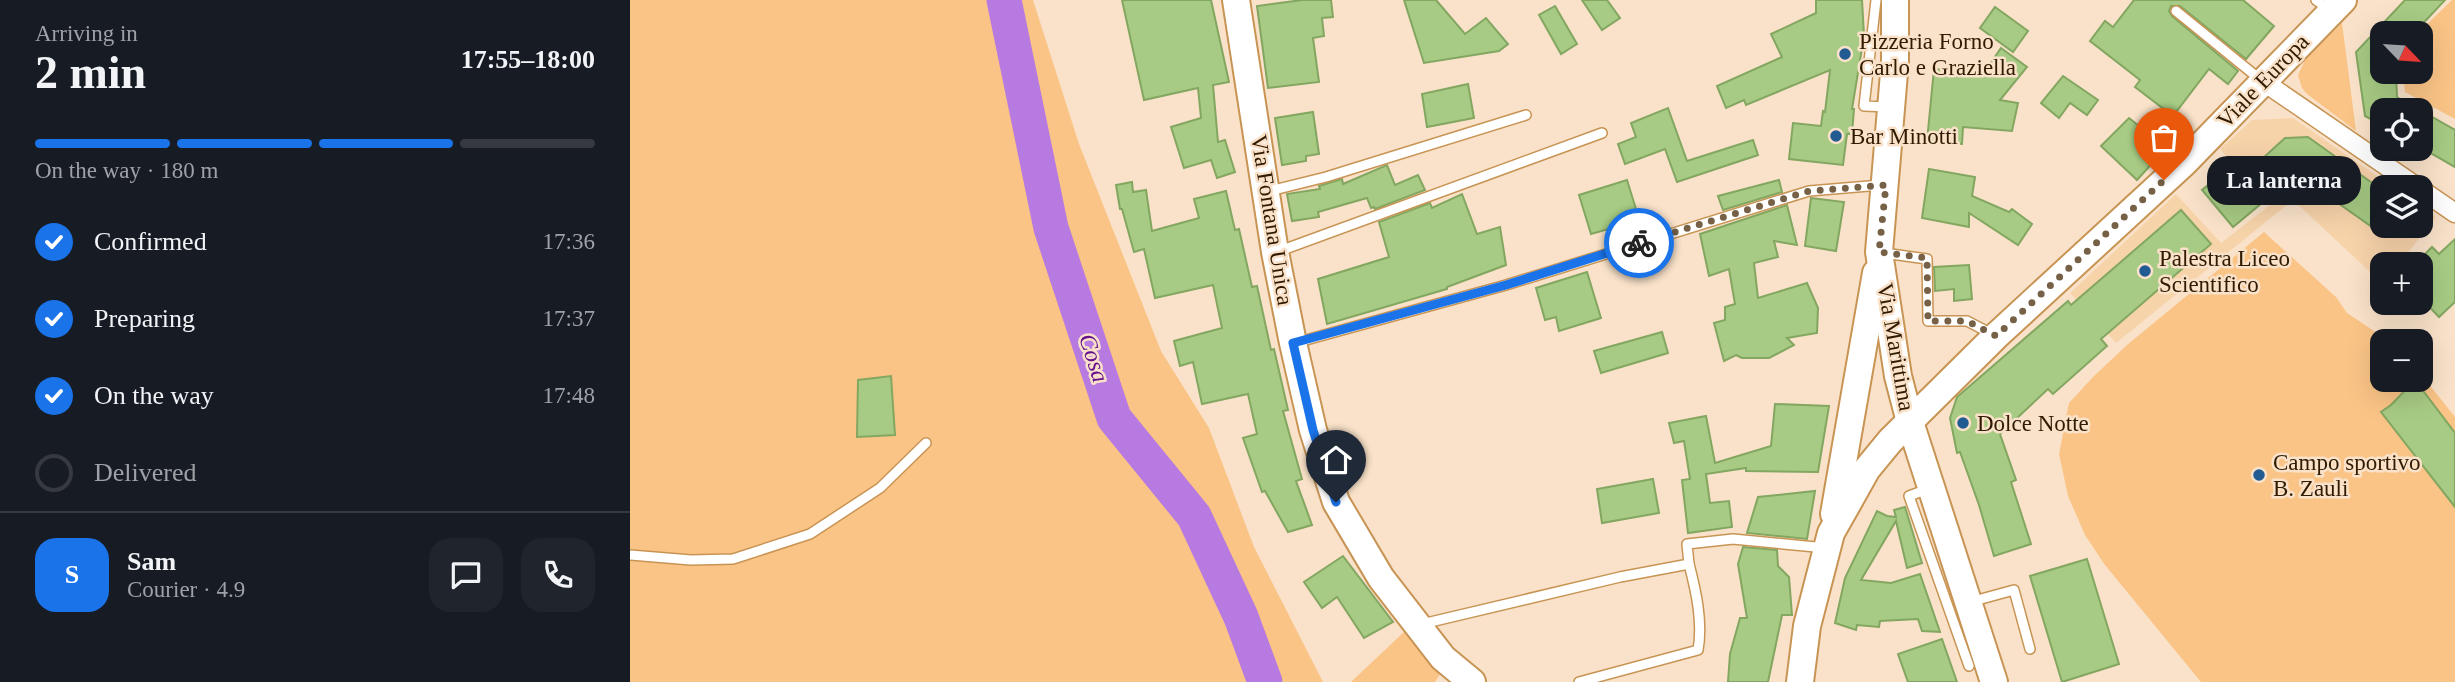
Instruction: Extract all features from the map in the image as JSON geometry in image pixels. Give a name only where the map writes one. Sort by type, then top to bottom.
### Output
[{"type":"main road","name":"Via Fontana Unica","points":[[1236,0],[1293,343],[1313,430],[1336,502],[1381,578],[1443,658],[1472,682]]},
{"type":"main road","name":"Via Marittima","points":[[1886,2],[1883,47],[1892,107],[1879,252],[1898,376],[1965,615],[1994,682]]},
{"type":"main road","name":"Viale Europa","points":[[1828,541],[1867,469],[1890,440],[1996,336],[2184,163],[2264,82],[2330,4]]},
{"type":"main road","points":[[1800,682],[1807,626],[1828,541],[1879,252]]},
{"type":"street","points":[[2264,82],[2400,175]]},
{"type":"street","points":[[2433,198],[2455,213]]},
{"type":"lane","points":[[2176,11],[2264,82]]},
{"type":"lane","points":[[1267,192],[1326,177],[1526,115]]},
{"type":"lane","points":[[1276,252],[1602,133]]},
{"type":"lane","points":[[1293,343],[1506,285],[1809,191],[1886,185]]},
{"type":"lane","points":[[1879,252],[1927,258],[1928,321],[1967,321],[1996,336]]},
{"type":"lane","points":[[630,555],[691,561],[733,559],[810,534],[880,488],[926,443]]},
{"type":"lane","points":[[1580,682],[1698,650],[1698,604],[1686,544],[1733,539],[1828,541]]},
{"type":"lane","points":[[1417,625],[1620,577],[1689,564]]},
{"type":"lane","points":[[1969,666],[1965,615],[2014,590],[2031,649]]},
{"type":"shaded area","points":[[630,0],[1033,0],[1079,144],[1161,351],[1209,428],[1254,547],[1323,682],[630,682]]},
{"type":"shaded area","points":[[2455,0],[2455,119],[2433,107],[2433,98],[2416,98],[2405,92],[2404,84],[2433,84],[2433,21],[2430,21]]},
{"type":"shaded area","points":[[2342,23],[2356,131],[2307,94],[2298,75],[2306,58]]},
{"type":"shaded area","points":[[2293,118],[2376,175],[2370,175],[2370,238],[2419,238],[2408,252],[2370,252],[2370,272],[2293,200],[2116,343],[2070,293],[2176,194],[2221,243],[2270,205],[2220,149],[2252,120]]},
{"type":"shaded area","name":"Campo sportivo B. Zauli","points":[[2264,232],[2336,297],[2347,313],[2371,329],[2370,392],[2433,392],[2433,389],[2455,417],[2455,682],[2201,682],[2105,565],[2085,535],[2068,496],[2059,454],[2069,403],[2127,345]]},
{"type":"shaded area","points":[[1404,632],[1442,671],[1435,682],[1351,682]]},
{"type":"building","points":[[1122,0],[1211,0],[1229,82],[1213,85],[1218,142],[1225,140],[1235,172],[1217,178],[1211,160],[1184,168],[1171,127],[1201,118],[1198,88],[1144,100]]},
{"type":"building","points":[[1302,0],[1331,0],[1333,17],[1322,18],[1324,36],[1313,38],[1319,82],[1268,88],[1257,6]]},
{"type":"building","points":[[1404,0],[1436,0],[1465,34],[1486,18],[1508,44],[1499,51],[1424,63]]},
{"type":"building","points":[[1582,0],[1607,0],[1620,18],[1602,30]]},
{"type":"building","points":[[1816,0],[1862,0],[1864,36],[1852,109],[1852,134],[1847,134],[1843,165],[1789,159],[1793,123],[1821,126],[1830,70],[1746,105],[1744,100],[1726,108],[1717,86],[1782,57],[1771,34],[1816,13]]},
{"type":"building","points":[[2134,0],[2243,0],[2274,26],[2246,59],[2180,6],[2171,6],[2169,11],[2172,16],[2238,71],[2228,84],[2209,69],[2173,116],[2135,87],[2140,80],[2090,41],[2105,21],[2113,27]]},
{"type":"building","points":[[2405,0],[2445,0],[2425,21],[2385,21]]},
{"type":"building","points":[[1555,6],[1577,44],[1561,54],[1539,15]]},
{"type":"building","points":[[1995,7],[2028,31],[2013,52],[1980,28]]},
{"type":"building","points":[[2370,37],[2370,84],[2396,84],[2399,98],[2370,98],[2370,119],[2365,116],[2356,52]]},
{"type":"building","points":[[2001,48],[2027,67],[2000,100],[2018,103],[2012,131],[1963,127],[1962,144],[1927,141],[1934,69],[1950,70],[1950,64],[1988,67]]},
{"type":"building","points":[[2063,76],[2098,100],[2087,115],[2070,103],[2059,118],[2041,103]]},
{"type":"building","points":[[1468,84],[1474,118],[1427,127],[1422,94]]},
{"type":"building","points":[[1668,108],[1687,161],[1753,140],[1758,155],[1677,182],[1665,149],[1625,164],[1618,144],[1636,137],[1631,123]]},
{"type":"building","points":[[1313,112],[1319,154],[1306,156],[1306,161],[1282,165],[1275,118]]},
{"type":"building","points":[[2433,117],[2455,130],[2455,167],[2433,154]]},
{"type":"building","points":[[2129,118],[2166,148],[2137,180],[2101,146]]},
{"type":"building","points":[[2308,137],[2370,181],[2370,226],[2301,177],[2277,198],[2274,193],[2233,227],[2202,190],[2229,168],[2239,180],[2285,138]]},
{"type":"building","points":[[1387,165],[1395,185],[1418,175],[1425,190],[1375,209],[1371,208],[1367,198],[1318,212],[1319,217],[1292,221],[1287,194],[1320,189],[1319,186],[1342,179],[1343,184]]},
{"type":"building","points":[[1929,169],[1975,177],[1972,196],[2009,212],[2012,209],[2032,224],[2018,245],[1969,213],[1969,227],[1922,218]]},
{"type":"building","points":[[1627,180],[1640,222],[1591,234],[1579,195]]},
{"type":"building","points":[[1779,180],[1782,192],[1723,210],[1718,196]]},
{"type":"building","points":[[1132,182],[1133,192],[1146,190],[1152,231],[1199,218],[1194,199],[1226,191],[1235,230],[1239,229],[1252,287],[1257,286],[1271,350],[1274,349],[1288,410],[1283,411],[1302,479],[1296,481],[1312,525],[1288,532],[1265,491],[1262,492],[1243,438],[1257,434],[1248,394],[1202,404],[1193,362],[1180,366],[1174,341],[1222,328],[1213,285],[1155,298],[1144,249],[1134,252],[1120,209],[1116,185]]},
{"type":"building","points":[[1462,194],[1477,234],[1500,227],[1506,265],[1447,289],[1327,324],[1318,279],[1389,257],[1379,222],[1430,203],[1432,208]]},
{"type":"building","points":[[1811,198],[1844,202],[1836,251],[1805,246]]},
{"type":"building","points":[[1787,205],[1797,245],[1774,241],[1778,257],[1754,263],[1758,298],[1807,283],[1818,308],[1817,333],[1787,338],[1794,345],[1769,358],[1742,358],[1736,355],[1724,361],[1714,323],[1725,320],[1725,307],[1735,304],[1729,269],[1709,276],[1700,234]]},
{"type":"building","points":[[2181,210],[2211,244],[2101,339],[2107,346],[2053,394],[2048,389],[2000,434],[2016,480],[2011,482],[2031,544],[1994,556],[1960,452],[1957,453],[1950,418],[1957,397],[2068,301],[2071,305]]},
{"type":"building","points":[[2455,239],[2455,302],[2439,317],[2433,311],[2433,252],[2427,252],[2432,247],[2439,254]]},
{"type":"building","points":[[1969,265],[1972,299],[1954,301],[1954,289],[1935,291],[1934,267]]},
{"type":"building","points":[[1587,272],[1601,318],[1559,331],[1556,317],[1545,320],[1536,288]]},
{"type":"building","points":[[1662,332],[1668,353],[1601,373],[1594,351]]},
{"type":"building","points":[[891,376],[895,435],[857,437],[858,380]]},
{"type":"building","points":[[2403,392],[2424,392],[2455,433],[2455,507],[2381,412]]},
{"type":"building","points":[[1775,404],[1829,406],[1818,472],[1746,471],[1746,468],[1706,474],[1710,503],[1729,501],[1732,527],[1688,533],[1682,480],[1690,479],[1684,441],[1674,443],[1669,423],[1706,416],[1715,463],[1771,446]]},
{"type":"building","points":[[1653,479],[1659,513],[1602,523],[1597,489]]},
{"type":"building","points":[[1815,491],[1807,539],[1747,533],[1758,497]]},
{"type":"building","points":[[1905,507],[1922,563],[1907,568],[1896,521],[1861,580],[1891,583],[1920,574],[1940,632],[1922,631],[1918,619],[1880,621],[1879,627],[1857,625],[1856,630],[1835,623],[1845,578],[1877,511],[1896,517],[1894,510]]},
{"type":"building","points":[[1743,547],[1777,550],[1778,566],[1789,577],[1792,615],[1782,615],[1768,682],[1728,682],[1730,654],[1740,618],[1747,618],[1738,564]]},
{"type":"building","points":[[1343,556],[1393,622],[1364,638],[1337,597],[1322,608],[1304,582]]},
{"type":"building","points":[[2087,559],[2119,664],[2062,682],[2030,576]]},
{"type":"building","points":[[1942,639],[1957,682],[1908,682],[1898,654]]},
{"type":"waterway","name":"Cosa","points":[[1004,0],[1051,228],[1114,418],[1194,516],[1241,617],[1265,682]]},
{"type":"way so far","points":[[1639,243],[1809,191],[1886,185],[1879,252],[1927,258],[1928,321],[1967,321],[1996,336],[2164,180]]},
{"type":"place","name":"Pizzeria Forno Carlo e Graziella","points":[[1845,54]]},
{"type":"place","name":"Bar Minotti","points":[[1836,136]]},
{"type":"place","name":"La lanterna","points":[[2164,180]]},
{"type":"place","name":"Palestra Liceo Scientifico","points":[[2145,271]]},
{"type":"place","name":"Dolce Notte","points":[[1963,423]]},
{"type":"place","name":"Campo sportivo B. Zauli","points":[[2259,475]]},
{"type":"route","points":[[1336,502],[1313,430],[1293,343],[1506,285],[1639,243]]}]
